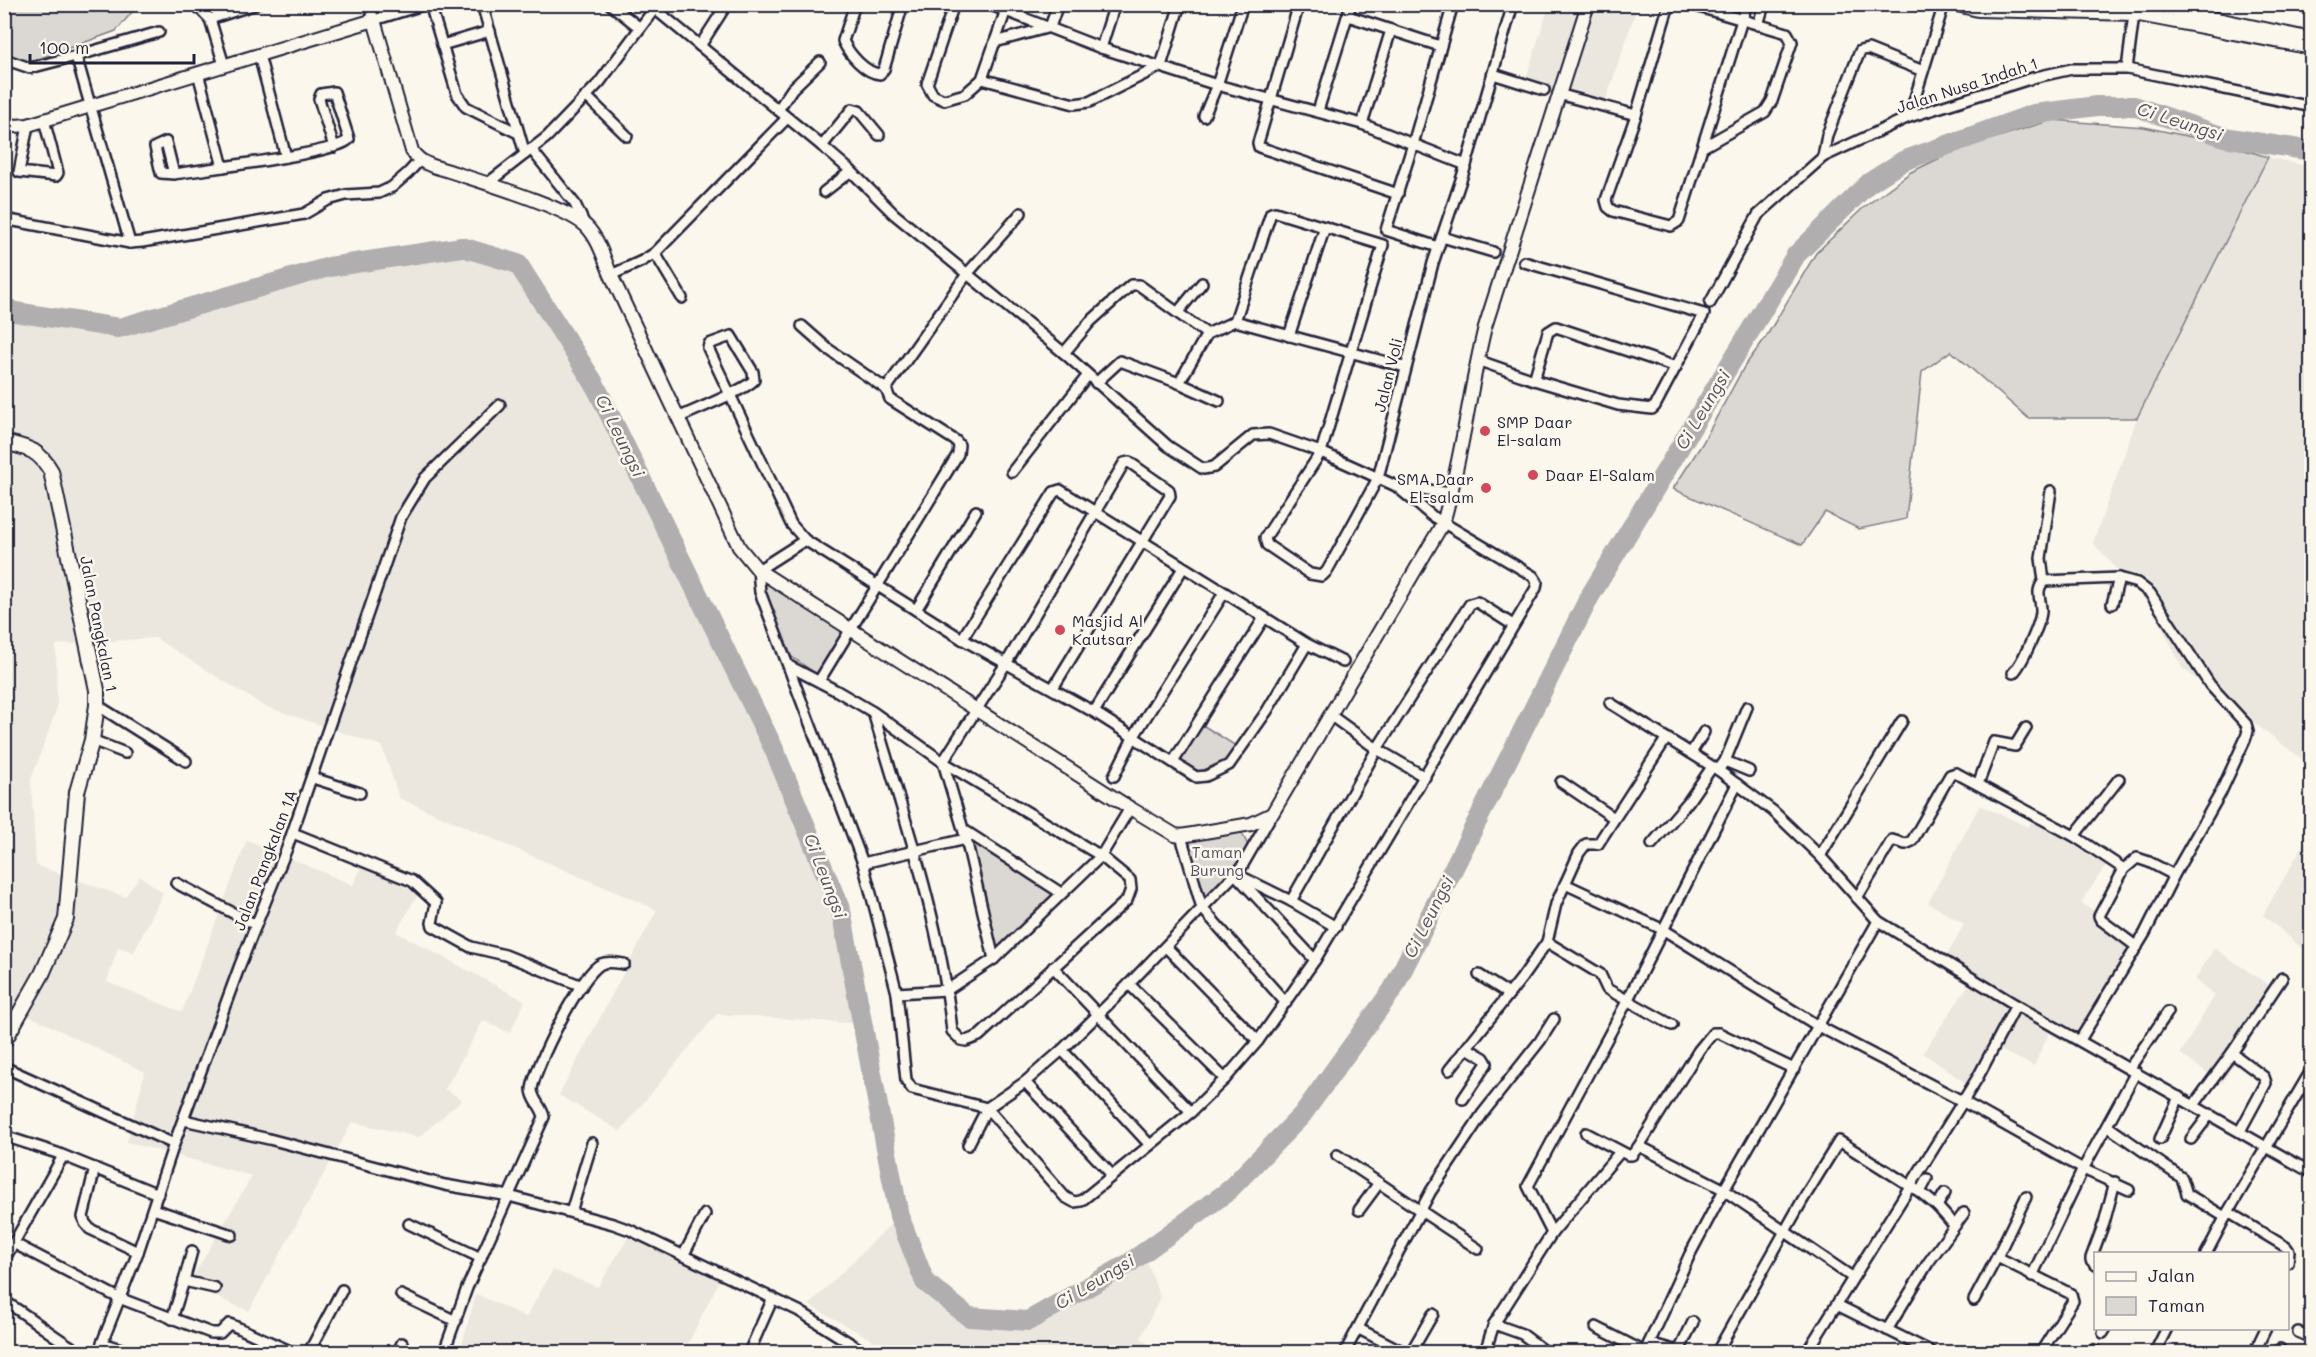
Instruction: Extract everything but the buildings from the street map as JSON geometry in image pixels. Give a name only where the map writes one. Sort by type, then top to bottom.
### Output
[{"type":"main road","name":"Jalan Pangkalan 1","points":[[4,442],[31,449],[43,457],[51,471],[97,690],[92,740],[76,792],[66,919],[42,974],[4,1041]]},
{"type":"street","points":[[195,4],[210,19],[225,65]]},
{"type":"street","points":[[210,19],[256,4]]},
{"type":"street","points":[[369,4],[412,151],[419,161],[488,183],[571,215],[586,226]]},
{"type":"street","points":[[4,122],[15,126],[28,125],[428,4],[457,94],[466,107],[518,133]]},
{"type":"street","points":[[482,4],[518,133],[528,152],[575,204],[586,226],[596,238],[611,275],[739,547],[758,570],[1174,835],[1181,836],[1251,824],[1272,814]]},
{"type":"street","points":[[610,4],[640,28]]},
{"type":"street","points":[[855,4],[843,41],[864,67],[871,73],[880,74],[884,69],[903,4]]},
{"type":"street","points":[[954,4],[927,84],[933,95],[944,100],[965,94],[982,79],[1007,7]]},
{"type":"street","points":[[988,4],[1007,7],[1101,48],[1217,85],[1362,124],[1466,165]]},
{"type":"street","points":[[1050,27],[1058,4]]},
{"type":"street","points":[[1101,48],[1115,4]]},
{"type":"street","points":[[982,79],[1074,104],[1089,102],[1161,66],[1180,4]]},
{"type":"street","points":[[1204,116],[1217,85],[1243,4]]},
{"type":"street","points":[[1299,4],[1258,143],[1261,149],[1398,194]]},
{"type":"street","points":[[1318,111],[1352,4]]},
{"type":"street","points":[[1438,247],[1386,230],[1453,4]]},
{"type":"street","name":"Jalan Voli","points":[[1321,452],[1266,535],[1265,540],[1267,545],[1310,574],[1322,576],[1327,571],[1378,478],[1438,247],[1466,165],[1513,4]]},
{"type":"street","points":[[968,1145],[987,1108],[1025,1082],[1062,1050],[1236,875],[1443,523],[1452,493],[1476,360],[1485,327],[1588,4]]},
{"type":"street","points":[[1672,4],[1667,11],[1636,115],[1606,200],[1608,207],[1613,211],[1667,226],[1676,224],[1703,147],[1747,4]]},
{"type":"street","points":[[1689,4],[1787,33],[1792,39],[1773,100],[1761,115],[1703,147]]},
{"type":"street","points":[[1909,117],[1944,4]]},
{"type":"street","points":[[1953,4],[1978,10],[2134,14],[2193,20],[2312,39]]},
{"type":"street","points":[[2146,4],[2193,20],[2312,48]]},
{"type":"street","points":[[488,183],[528,152],[586,96],[657,7],[700,46],[851,171],[894,214],[1064,353],[1168,446],[1203,469],[1214,467],[1253,435],[1269,434],[1321,452],[1396,486],[1443,523],[1533,576],[1537,582],[1536,588],[1336,927],[1258,1041],[1225,1079],[1191,1112],[1077,1202],[1068,1199],[987,1108],[915,1090],[906,1080],[897,993],[863,863],[760,592],[758,570]]},
{"type":"street","points":[[700,46],[725,7]]},
{"type":"street","points":[[1758,25],[1762,8]]},
{"type":"street","points":[[2127,69],[2134,14]]},
{"type":"street","points":[[1348,16],[1440,46]]},
{"type":"street","points":[[995,42],[1050,27]]},
{"type":"street","points":[[1362,124],[1391,30]]},
{"type":"street","points":[[442,45],[490,31]]},
{"type":"street","points":[[4,59],[30,68],[159,32]]},
{"type":"street","points":[[1823,157],[1827,135],[1860,51],[1868,49],[1923,71]]},
{"type":"street","points":[[259,55],[286,157]]},
{"type":"street","points":[[76,56],[130,243]]},
{"type":"street","points":[[778,110],[792,89],[820,62]]},
{"type":"street","name":"Jalan Nusa Indah 1","points":[[1710,303],[1758,215],[1823,157],[1909,117],[2036,77],[2072,69],[2127,69],[2312,107]]},
{"type":"street","points":[[198,73],[223,167]]},
{"type":"street","points":[[1493,74],[1544,90]]},
{"type":"street","points":[[174,174],[286,157],[334,147],[345,143],[349,139],[334,92],[321,94],[319,99],[334,147]]},
{"type":"street","points":[[1558,94],[1636,115]]},
{"type":"street","points":[[586,96],[627,136]]},
{"type":"street","points":[[822,146],[852,109],[860,111],[879,135]]},
{"type":"street","points":[[611,275],[655,253],[787,118]]},
{"type":"street","points":[[28,125],[19,172],[56,176],[58,173],[44,120]]},
{"type":"street","points":[[4,219],[130,243],[304,214],[328,200],[346,195],[379,193],[392,187],[419,161]]},
{"type":"street","points":[[824,192],[851,171]]},
{"type":"street","points":[[1235,321],[1271,213],[1275,212],[1325,226],[1383,245],[1321,452]]},
{"type":"street","points":[[886,389],[967,274],[1021,213]]},
{"type":"street","points":[[1289,336],[1325,226]]},
{"type":"street","points":[[1442,237],[1493,252]]},
{"type":"street","points":[[655,253],[682,298]]},
{"type":"street","points":[[1476,360],[1618,405],[1647,410],[1655,406],[1704,314],[1524,262]]},
{"type":"street","points":[[1178,312],[1202,283]]},
{"type":"street","points":[[1064,353],[1090,322],[1131,285],[1139,285],[1207,334]]},
{"type":"street","points":[[1179,382],[1207,334],[1235,321],[1405,367]]},
{"type":"street","points":[[802,326],[828,349],[886,389],[890,399],[956,441],[959,446],[958,454],[819,681]]},
{"type":"street","points":[[1534,380],[1548,332],[1553,328],[1676,367]]},
{"type":"street","points":[[678,418],[730,393],[751,383],[755,376],[730,335],[709,344],[708,348],[730,393],[791,524],[805,540],[962,639],[1053,688],[1199,777],[1229,765],[1267,711],[1307,644]]},
{"type":"street","points":[[1096,382],[1120,360],[1179,382],[1219,401]]},
{"type":"street","points":[[1012,472],[1088,375]]},
{"type":"street","name":"Jalan Pangkalan 1A","points":[[101,1348],[138,1252],[174,1144],[313,778],[351,658],[401,517],[425,478],[500,405]]},
{"type":"street","points":[[994,959],[965,834],[944,762],[1007,662],[1124,463],[1129,462],[1170,493],[1143,543],[1053,688]]},
{"type":"street","points":[[1396,486],[1452,493]]},
{"type":"street","points":[[962,639],[1054,492],[1063,491],[1264,618],[1343,662]]},
{"type":"street","points":[[2013,673],[2022,661],[2040,616],[2038,594],[2039,587],[2044,581],[2041,558],[2051,491]]},
{"type":"street","points":[[916,610],[976,511]]},
{"type":"street","points":[[758,570],[805,540]]},
{"type":"street","points":[[1094,712],[1184,568]]},
{"type":"street","points":[[2044,581],[2119,578],[2137,583],[2150,593],[2210,685],[2247,727],[2245,740],[2234,766],[2145,933],[2079,1040]]},
{"type":"street","points":[[2112,604],[2119,578]]},
{"type":"street","points":[[1114,776],[1134,736],[1224,593]]},
{"type":"street","points":[[1291,901],[1377,749],[1470,604],[1477,602],[1513,625]]},
{"type":"street","points":[[1173,762],[1264,618]]},
{"type":"street","points":[[789,666],[873,712],[944,762],[1101,856],[1128,877],[1132,884],[1127,900],[979,1036],[966,1041],[952,1032],[947,990],[915,851],[873,712]]},
{"type":"street","points":[[1610,702],[1715,769],[1773,811],[1820,856],[1878,921],[2016,1005],[2309,1171],[2312,1160]]},
{"type":"street","points":[[97,705],[186,761]]},
{"type":"street","points":[[1652,844],[1715,769],[1725,761],[1748,707]]},
{"type":"street","points":[[1330,715],[1377,749],[1425,777]]},
{"type":"street","points":[[1820,856],[1902,722]]},
{"type":"street","points":[[1978,784],[1994,742],[2015,746],[2026,728]]},
{"type":"street","points":[[1691,753],[1704,732]]},
{"type":"street","points":[[1449,1070],[1547,942],[1552,918],[1565,884],[1584,847],[1588,844],[1598,844],[1666,739]]},
{"type":"street","points":[[92,740],[125,753]]},
{"type":"street","points":[[1725,761],[1749,771]]},
{"type":"street","points":[[1857,898],[1892,840],[1905,844],[1912,840],[1950,775],[1958,773],[2074,836],[2124,869]]},
{"type":"street","points":[[313,778],[360,793]]},
{"type":"street","points":[[2074,836],[2119,779]]},
{"type":"street","points":[[1561,782],[1614,818]]},
{"type":"street","points":[[1552,1233],[1528,1186],[1628,1001],[1737,784]]},
{"type":"street","points":[[897,993],[947,990],[994,959],[1101,856],[1130,808]]},
{"type":"street","points":[[293,833],[412,881],[436,903],[432,923],[434,926],[471,947],[505,955],[582,986]]},
{"type":"street","points":[[863,863],[915,851],[965,834]]},
{"type":"street","points":[[965,834],[1061,894]]},
{"type":"street","points":[[1181,836],[1202,908],[1286,1003]]},
{"type":"street","points":[[2137,946],[2099,917],[2124,869],[2139,858],[2174,875]]},
{"type":"street","points":[[1236,875],[1291,901],[1336,927]]},
{"type":"street","points":[[1236,875],[1315,960]]},
{"type":"street","points":[[176,883],[256,925]]},
{"type":"street","points":[[1565,884],[1664,930],[1818,1026],[1962,1101],[2083,1169],[2129,1190]]},
{"type":"street","points":[[1596,1327],[1645,1353],[1690,1254],[1724,1190],[1878,921]]},
{"type":"street","points":[[1547,942],[1600,974],[1605,988],[1672,1025]]},
{"type":"street","points":[[1166,947],[1258,1041]]},
{"type":"street","points":[[444,1353],[481,1258],[544,1117],[543,1111],[532,1096],[532,1083],[546,1047],[582,986],[601,964],[624,964]]},
{"type":"street","points":[[1053,967],[1191,1112]]},
{"type":"street","points":[[1479,975],[1509,994]]},
{"type":"street","points":[[2194,1105],[2282,978]]},
{"type":"street","points":[[1130,984],[1225,1079]]},
{"type":"street","points":[[1807,1353],[1978,1077],[2016,1005]]},
{"type":"street","points":[[2032,1276],[2133,1071],[2168,1012]]},
{"type":"street","points":[[1345,1353],[1420,1210],[1483,1113],[1540,1041],[1554,1018]]},
{"type":"street","points":[[1586,1133],[1620,1152],[1632,1155],[1699,1050],[1713,1033],[1719,1032],[1794,1069]]},
{"type":"street","points":[[1463,1100],[1487,1063],[1484,1058],[1467,1048]]},
{"type":"street","points":[[1062,1050],[1150,1145]]},
{"type":"street","points":[[2232,1053],[2264,1077],[2266,1083],[2240,1131]]},
{"type":"street","points":[[4,1067],[174,1144]]},
{"type":"street","points":[[2207,1252],[2226,1214],[2312,1069]]},
{"type":"street","points":[[1025,1082],[1112,1175]]},
{"type":"street","points":[[2160,1139],[2179,1097]]},
{"type":"street","points":[[2191,1139],[2210,1114]]},
{"type":"street","points":[[184,1120],[269,1139],[445,1185],[509,1196],[630,1230],[799,1311],[864,1353]]},
{"type":"street","points":[[2107,1126],[2182,1178],[2187,1194],[2286,1247],[2289,1252]]},
{"type":"street","points":[[4,1136],[95,1168],[158,1194]]},
{"type":"street","points":[[1717,1353],[1785,1230],[1839,1141],[1920,1192],[1954,1225]]},
{"type":"street","points":[[571,1212],[592,1143]]},
{"type":"street","points":[[1639,1146],[1724,1190],[1852,1277]]},
{"type":"street","points":[[1485,1353],[1494,1324],[1552,1233],[1620,1152]]},
{"type":"street","points":[[1337,1155],[1478,1248]]},
{"type":"street","points":[[4,1260],[63,1156]]},
{"type":"street","points":[[95,1168],[84,1217],[85,1223],[90,1229],[138,1252]]},
{"type":"street","points":[[1920,1192],[1927,1179]]},
{"type":"street","points":[[2094,1262],[2091,1257],[2115,1182]]},
{"type":"street","points":[[1359,1210],[1379,1183]]},
{"type":"street","points":[[1937,1206],[1945,1193]]},
{"type":"street","points":[[1974,1300],[1998,1257],[2026,1197]]},
{"type":"street","points":[[153,1209],[232,1234]]},
{"type":"street","points":[[1887,1330],[1913,1286],[1964,1212]]},
{"type":"street","points":[[683,1256],[705,1214]]},
{"type":"street","points":[[409,1224],[481,1258]]},
{"type":"street","points":[[13,1243],[119,1298],[172,1319],[216,1334],[230,1324],[292,1353]]},
{"type":"street","points":[[172,1319],[192,1251]]},
{"type":"street","points":[[1998,1257],[2071,1294],[2073,1298],[2062,1322],[2041,1353]]},
{"type":"street","points":[[184,1281],[215,1288]]},
{"type":"street","points":[[309,1353],[342,1290]]},
{"type":"street","points":[[401,1295],[456,1321]]},
{"type":"street","points":[[749,1353],[773,1298]]},
{"type":"street","points":[[4,1301],[33,1318],[53,1336],[80,1353]]},
{"type":"street","points":[[1836,1305],[1932,1353]]},
{"type":"street","points":[[1411,1353],[1433,1314]]},
{"type":"street","points":[[1649,1343],[1674,1350],[1680,1349],[1693,1322]]},
{"type":"street","points":[[1494,1324],[1522,1334],[1546,1353]]},
{"type":"street","points":[[1359,1329],[1404,1353]]},
{"type":"street","points":[[2155,1353],[2166,1330]]},
{"type":"street","points":[[2256,1352],[2266,1330]]},
{"type":"street","points":[[2298,1332],[2312,1338]]},
{"type":"street","points":[[101,1348],[130,1353]]},
{"type":"street","points":[[2092,1353],[2094,1350],[2098,1353]]},
{"type":"shaded area","points":[[1549,5],[1638,5],[1603,108],[1524,85]]},
{"type":"shaded area","points":[[2268,157],[2311,167],[2311,766],[2182,668],[2153,609],[2093,543],[2137,418]]},
{"type":"shaded area","points":[[462,247],[518,264],[589,375],[773,747],[841,911],[862,1024],[717,1014],[620,1131],[559,1095],[657,910],[399,798],[382,746],[264,706],[155,638],[56,645],[57,708],[31,780],[36,865],[125,897],[140,876],[163,893],[134,952],[118,947],[107,982],[182,1012],[247,840],[353,885],[363,864],[418,894],[396,932],[525,1001],[510,1033],[483,1021],[445,1089],[462,1100],[419,1137],[352,1122],[249,1311],[188,1285],[252,1176],[127,1142],[145,1072],[5,1004],[4,306],[15,312],[119,328],[329,267]]},
{"type":"shaded area","points":[[1980,805],[2028,827],[2035,815],[2108,862],[2081,903],[2138,937],[2076,1048],[2049,1033],[2034,1066],[1995,1048],[1971,1087],[1923,1053],[1972,980],[1944,961],[1964,924],[1928,903]]},
{"type":"shaded area","points":[[2311,831],[2311,956],[2263,915]]},
{"type":"shaded area","points":[[2214,948],[2279,992],[2222,1083],[2180,1054],[2215,995],[2195,980]]},
{"type":"shaded area","points":[[899,1216],[925,1281],[969,1317],[1028,1321],[1143,1252],[1160,1297],[1141,1338],[1156,1352],[942,1352],[926,1347],[876,1342],[809,1305]]},
{"type":"shaded area","points":[[629,1236],[719,1281],[684,1352],[460,1352],[476,1294],[526,1317],[553,1270],[598,1287]]},
{"type":"green space","points":[[5,5],[138,5],[116,31],[30,62],[5,56]]},
{"type":"green space","points":[[2052,120],[2144,127],[2220,143],[2268,157],[2137,418],[2028,418],[1951,351],[1922,372],[1906,519],[1859,529],[1825,512],[1802,545],[1673,489],[1702,444],[1744,367],[1766,337],[1816,253],[1863,208],[1911,172],[1957,150]]},
{"type":"green space","points":[[767,582],[850,632],[821,677],[782,650],[760,592]]},
{"type":"green space","points":[[1201,724],[1244,751],[1233,770],[1195,784],[1174,771]]},
{"type":"green space","name":"Taman Burung","points":[[1240,829],[1253,856],[1245,868],[1201,913],[1187,843]]},
{"type":"green space","points":[[964,830],[1061,893],[994,959]]},
{"type":"waterway","name":"Ci Leungsi","points":[[4,306],[15,312],[119,328],[329,267],[462,247],[518,264],[594,383],[773,747],[841,911],[899,1216],[925,1282],[969,1317],[1028,1321],[1128,1264],[1227,1192],[1302,1115],[1393,989],[1590,596],[1796,255],[1869,183],[1903,161],[2034,114],[2097,106],[2134,106],[2224,137],[2312,151]]},
{"type":"place","name":"SMP Daar El-salam","points":[[1485,431]]},
{"type":"place","name":"Daar El-Salam","points":[[1533,475]]},
{"type":"place","name":"SMA Daar El-salam","points":[[1486,488]]},
{"type":"place","name":"Masjid Al Kautsar","points":[[1060,630]]}]
